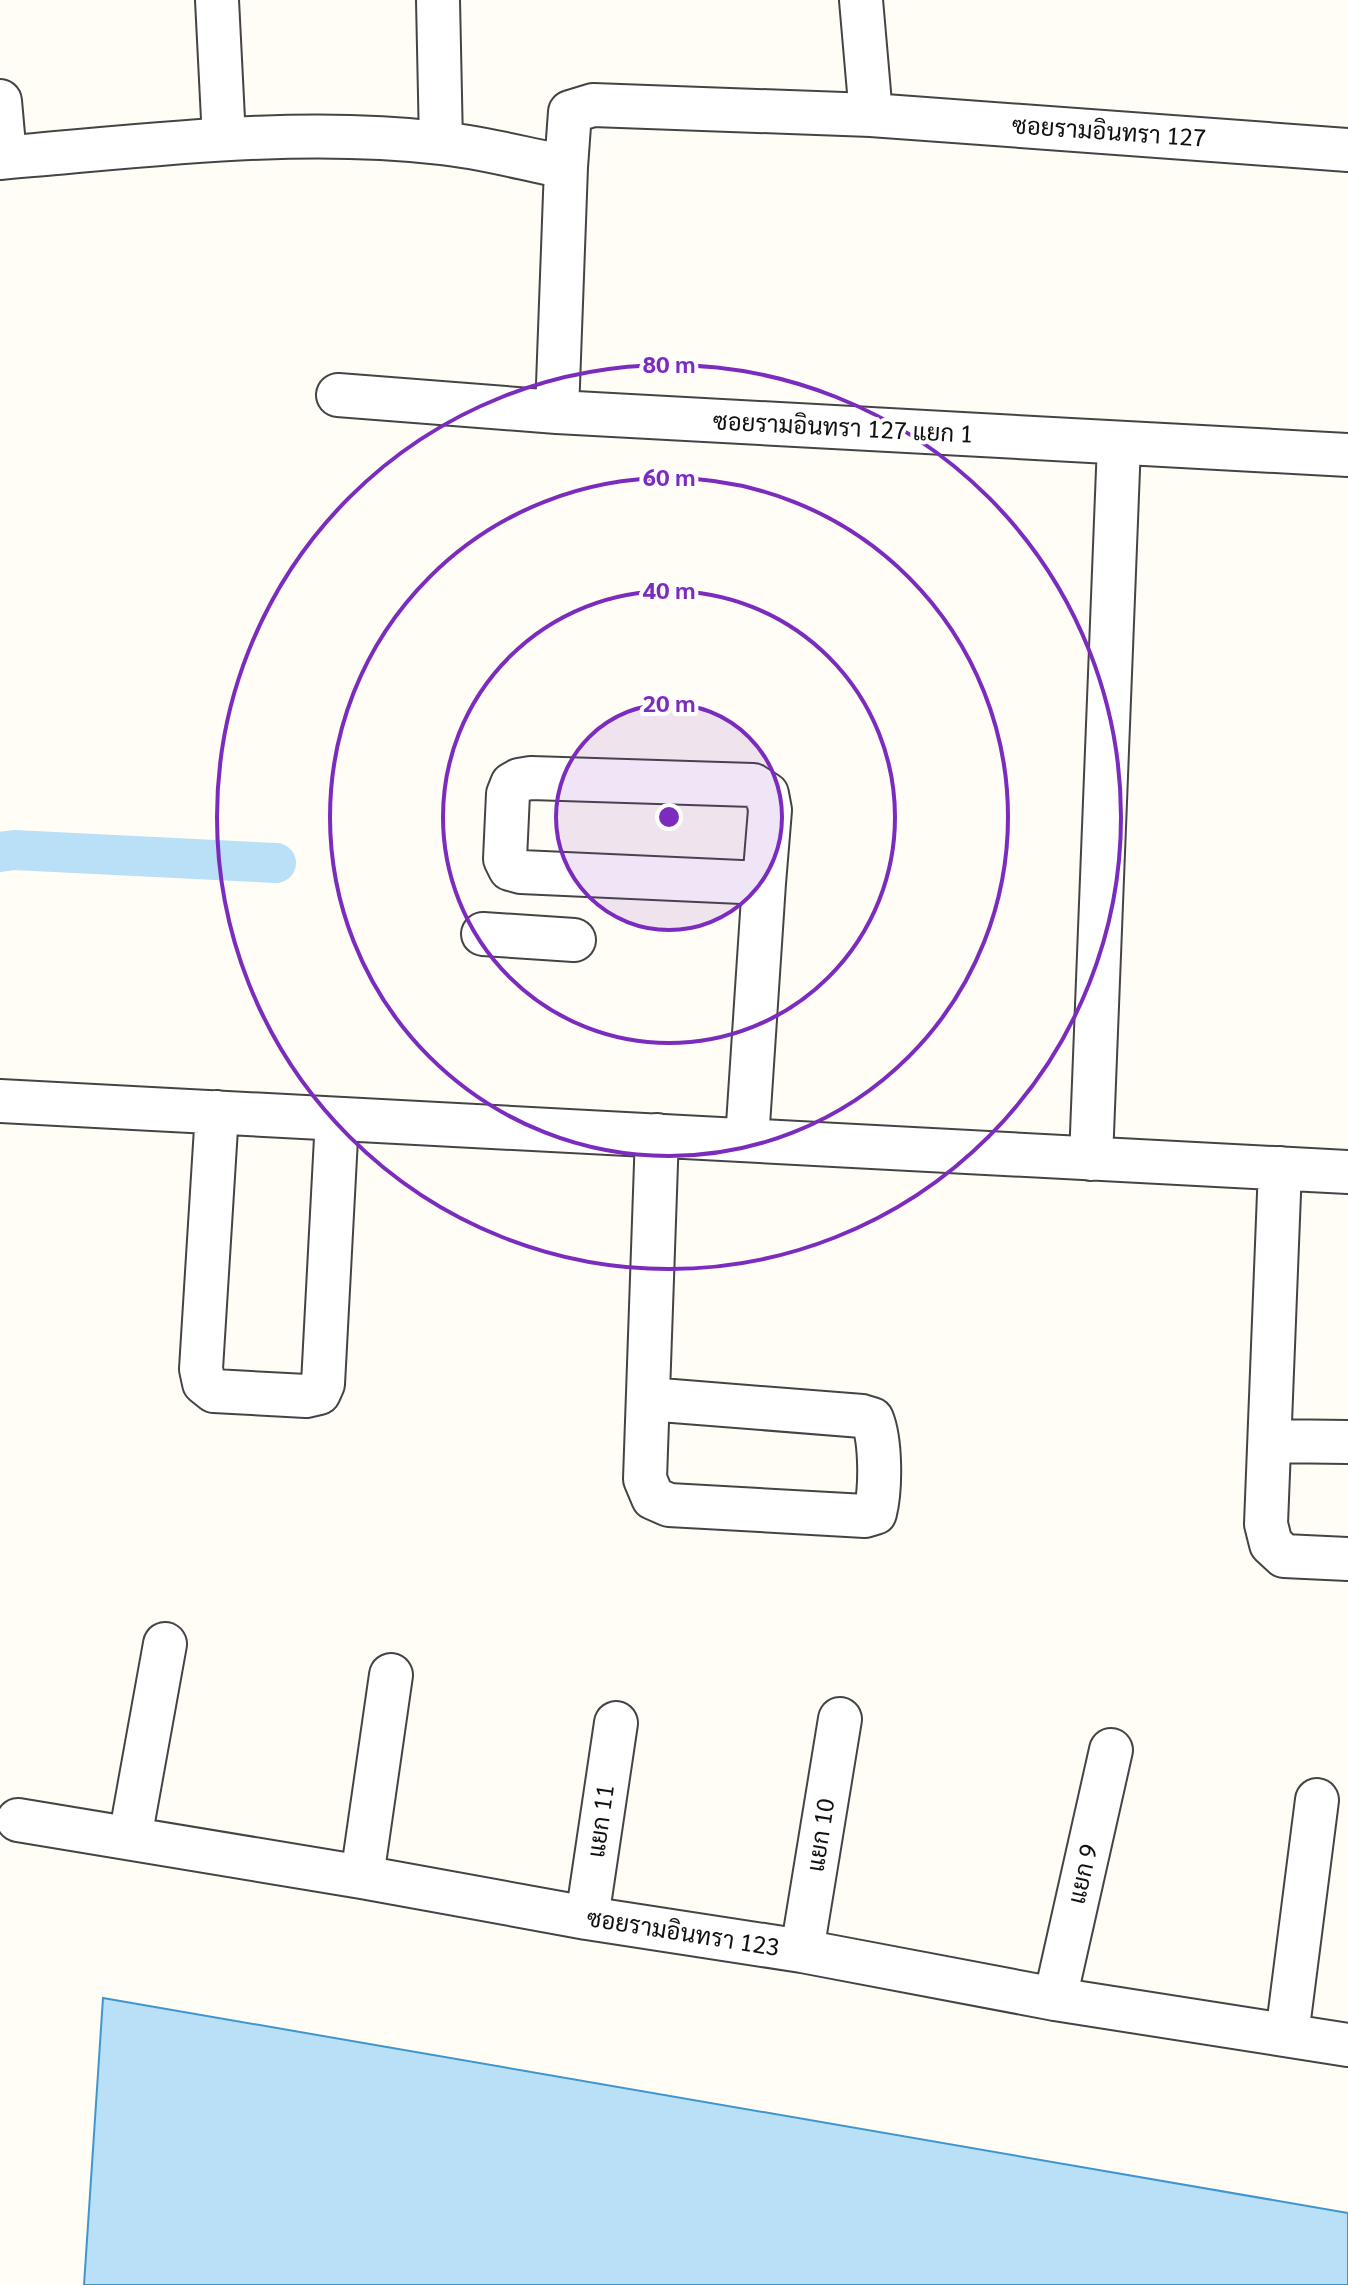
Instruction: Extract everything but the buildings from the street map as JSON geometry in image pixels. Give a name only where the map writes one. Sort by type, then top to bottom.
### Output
[{"type":"street","points":[[217,0],[224,139]]},
{"type":"street","points":[[438,0],[441,143]]},
{"type":"street","points":[[861,0],[871,115]]},
{"type":"street","points":[[0,101],[3,158],[224,139],[340,137],[441,143],[566,167],[557,412]]},
{"type":"street","name":"ซอยรามอินทรา 127","points":[[566,167],[570,112],[593,105],[871,115],[1348,150]]},
{"type":"street","name":"ซอยรามอินทรา 127 แยก 1","points":[[338,395],[557,412],[1348,455]]},
{"type":"street","points":[[1091,1159],[1119,444]]},
{"type":"street","points":[[747,1140],[770,810],[767,794],[753,785],[531,778],[512,784],[508,794],[505,859],[510,869],[764,883]]},
{"type":"street","points":[[521,872],[499,935],[574,940]]},
{"type":"street","points":[[0,1101],[1348,1172]]},
{"type":"street","points":[[217,1112],[201,1369],[204,1383],[214,1391],[306,1396],[319,1393],[323,1384],[337,1119]]},
{"type":"street","points":[[648,1399],[872,1419],[877,1432],[878,1500],[875,1513],[865,1516],[669,1505],[653,1498],[645,1479],[657,1135]]},
{"type":"street","points":[[1280,1168],[1266,1524],[1271,1544],[1284,1556],[1348,1559]]},
{"type":"street","points":[[1270,1441],[1348,1442]]},
{"type":"street","points":[[130,1838],[165,1644]]},
{"type":"street","points":[[362,1877],[391,1675]]},
{"type":"street","name":"แยก 10","points":[[802,1951],[840,1719]]},
{"type":"street","name":"แยก 11","points":[[587,1918],[616,1723]]},
{"type":"street","name":"แยก 9","points":[[1055,1999],[1111,1750]]},
{"type":"street","points":[[1287,2035],[1317,1800]]},
{"type":"street","name":"ซอยรามอินทรา 123","points":[[18,1820],[587,1918],[802,1951],[1055,1999],[1348,2045]]},
{"type":"water","points":[[103,1998],[1348,2213],[1348,2285],[84,2285]]},
{"type":"waterway","points":[[0,852],[14,850],[276,863]]}]
